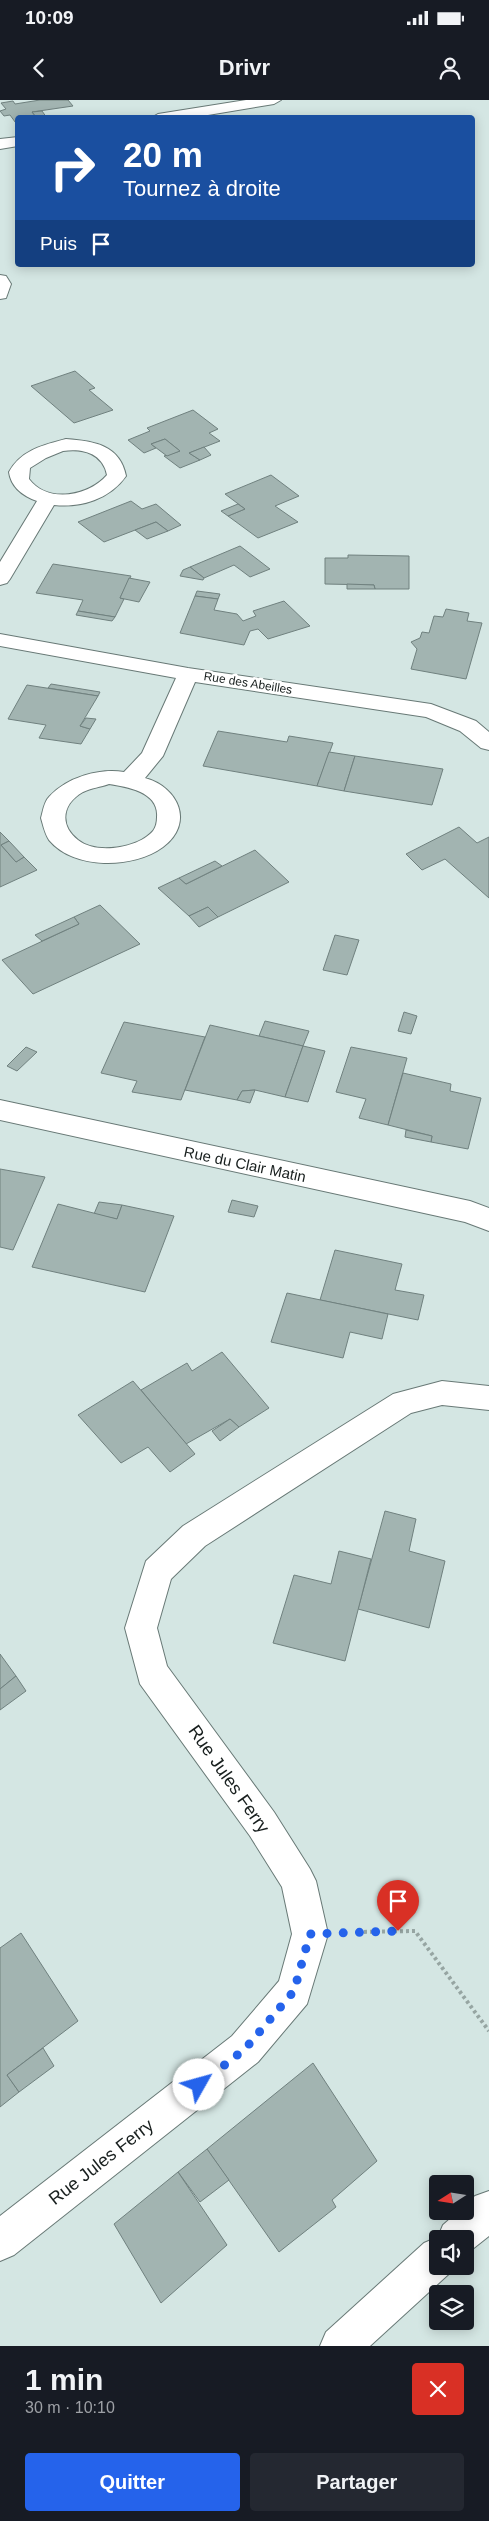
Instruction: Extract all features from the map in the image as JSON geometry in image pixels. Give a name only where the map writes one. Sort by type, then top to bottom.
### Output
[{"type":"street","points":[[177,115],[273,100]]},
{"type":"street","points":[[0,144],[15,142]]},
{"type":"street","points":[[0,280],[3,284],[0,294]]},
{"type":"street","points":[[83,446],[108,455],[116,463],[117,476],[111,485],[99,493],[65,500],[48,498],[25,488],[18,479],[17,473],[21,463],[31,455],[49,448],[83,446]]},
{"type":"street","points":[[0,579],[48,498]]},
{"type":"street","name":"Rue des Abeilles","points":[[0,640],[188,674],[431,711],[468,726],[489,743]]},
{"type":"street","points":[[131,779],[152,756],[188,674]]},
{"type":"street","points":[[108,778],[131,779],[150,787],[165,798],[170,813],[167,829],[154,842],[136,852],[112,856],[88,855],[67,847],[54,834],[49,819],[53,804],[66,791],[85,781],[108,778]]},
{"type":"street","name":"Rue du Clair Matin","points":[[0,1110],[470,1212],[489,1220]]},
{"type":"street","name":"Rue Jules Ferry","points":[[0,2241],[245,2049],[294,1991],[310,1934],[298,1881],[262,1824],[152,1673],[140,1628],[156,1572],[194,1536],[403,1403],[442,1392],[489,1398]]},
{"type":"street","points":[[467,2230],[489,2210]]},
{"type":"street","points":[[340,2346],[429,2265]]},
{"type":"path","points":[[310,1934],[415,1931],[489,2031]]},
{"type":"building","points":[[40,100],[68,100],[73,106],[32,112],[34,115],[15,115],[15,122],[10,115],[4,116],[0,111],[6,109],[1,103],[13,101],[15,104]]},
{"type":"building","points":[[42,111],[45,115],[34,115],[32,112]]},
{"type":"building","points":[[75,371],[95,388],[89,390],[113,410],[74,423],[31,386]]},
{"type":"building","points":[[193,410],[218,429],[209,433],[220,441],[189,453],[200,460],[180,468],[164,456],[180,451],[165,439],[151,444],[156,448],[144,453],[128,440],[150,431],[147,428]]},
{"type":"building","points":[[165,439],[180,451],[167,456],[151,444]]},
{"type":"building","points":[[204,447],[211,455],[200,460],[189,453]]},
{"type":"building","points":[[271,475],[299,496],[275,506],[298,522],[258,538],[228,516],[245,509],[225,494]]},
{"type":"building","points":[[131,501],[142,509],[156,504],[181,525],[168,531],[156,522],[104,542],[78,522]]},
{"type":"building","points":[[238,504],[245,509],[228,516],[221,511]]},
{"type":"building","points":[[156,522],[168,531],[147,539],[135,530]]},
{"type":"building","points":[[240,546],[270,569],[250,577],[234,565],[204,578],[190,567]]},
{"type":"building","points":[[348,555],[409,556],[409,589],[375,589],[374,585],[325,584],[325,558],[348,558]]},
{"type":"building","points":[[53,564],[131,576],[120,598],[124,599],[115,617],[78,611],[83,600],[36,593]]},
{"type":"building","points":[[190,567],[204,578],[203,580],[180,576],[183,570]]},
{"type":"building","points":[[129,578],[150,582],[139,602],[120,598]]},
{"type":"building","points":[[347,584],[374,585],[375,589],[347,589]]},
{"type":"building","points":[[197,591],[220,594],[218,599],[195,596]]},
{"type":"building","points":[[195,596],[218,599],[214,610],[237,614],[243,621],[256,616],[253,611],[284,601],[310,626],[268,639],[258,629],[250,631],[244,645],[180,633]]},
{"type":"building","points":[[446,609],[469,613],[467,621],[482,623],[466,679],[411,669],[417,649],[411,642],[420,638],[422,632],[429,633],[434,616],[443,617]]},
{"type":"building","points":[[78,611],[115,617],[112,621],[76,615]]},
{"type":"building","points":[[51,684],[100,692],[98,696],[48,688]]},
{"type":"building","points":[[27,685],[98,696],[80,726],[90,729],[81,744],[39,738],[46,725],[8,719]]},
{"type":"building","points":[[86,718],[96,719],[90,729],[80,726]]},
{"type":"building","points":[[218,731],[287,742],[289,736],[333,743],[317,786],[203,766]]},
{"type":"building","points":[[329,752],[355,756],[344,791],[317,786]]},
{"type":"building","points":[[355,756],[443,769],[432,805],[344,791]]},
{"type":"building","points":[[459,827],[477,843],[489,837],[489,898],[445,859],[422,870],[406,854]]},
{"type":"building","points":[[0,832],[9,841],[1,845],[16,862],[24,857],[37,870],[0,887]]},
{"type":"building","points":[[9,841],[24,857],[16,862],[1,845]]},
{"type":"building","points":[[255,850],[289,882],[218,917],[208,907],[189,916],[158,888],[179,878],[186,884]]},
{"type":"building","points":[[215,861],[222,866],[186,884],[179,878]]},
{"type":"building","points":[[100,905],[140,944],[33,994],[2,960],[79,924],[74,917]]},
{"type":"building","points":[[208,907],[218,917],[199,927],[189,916]]},
{"type":"building","points":[[74,917],[79,924],[42,941],[35,935]]},
{"type":"building","points":[[335,935],[359,940],[347,975],[323,970]]},
{"type":"building","points":[[404,1012],[417,1016],[411,1034],[398,1031]]},
{"type":"building","points":[[265,1021],[309,1031],[303,1046],[259,1036]]},
{"type":"building","points":[[124,1022],[205,1037],[181,1100],[132,1092],[137,1081],[101,1073]]},
{"type":"building","points":[[210,1025],[303,1046],[285,1097],[255,1090],[242,1091],[237,1100],[185,1090]]},
{"type":"building","points":[[303,1046],[325,1051],[308,1102],[285,1097]]},
{"type":"building","points":[[26,1047],[37,1052],[17,1071],[7,1066]]},
{"type":"building","points":[[351,1047],[407,1058],[388,1125],[359,1118],[366,1099],[336,1092]]},
{"type":"building","points":[[403,1073],[451,1084],[450,1091],[481,1098],[468,1149],[431,1142],[432,1136],[388,1125]]},
{"type":"building","points":[[255,1090],[250,1103],[237,1100],[242,1091]]},
{"type":"building","points":[[406,1130],[432,1136],[431,1142],[405,1137]]},
{"type":"building","points":[[0,1169],[45,1177],[13,1250],[0,1247]]},
{"type":"building","points":[[232,1200],[258,1206],[254,1217],[228,1212]]},
{"type":"building","points":[[99,1202],[122,1205],[117,1219],[94,1214]]},
{"type":"building","points":[[58,1204],[117,1219],[122,1205],[174,1216],[145,1292],[32,1267]]},
{"type":"building","points":[[335,1250],[402,1264],[395,1290],[424,1295],[418,1320],[320,1300]]},
{"type":"building","points":[[287,1293],[388,1314],[382,1339],[350,1332],[343,1358],[271,1342]]},
{"type":"building","points":[[222,1352],[269,1408],[239,1427],[230,1419],[186,1444],[141,1390],[187,1363],[192,1371]]},
{"type":"building","points":[[133,1381],[195,1454],[170,1472],[148,1447],[121,1463],[78,1415]]},
{"type":"building","points":[[230,1419],[239,1427],[220,1441],[212,1431]]},
{"type":"building","points":[[385,1511],[416,1519],[409,1551],[445,1561],[429,1628],[358,1609]]},
{"type":"building","points":[[339,1551],[371,1559],[345,1661],[273,1643],[294,1575],[331,1584]]},
{"type":"building","points":[[0,1654],[16,1676],[0,1689]]},
{"type":"building","points":[[16,1676],[26,1691],[0,1710],[0,1689]]},
{"type":"building","points":[[21,1933],[78,2021],[7,2075],[19,2092],[0,2107],[0,1948]]},
{"type":"building","points":[[43,2048],[54,2066],[19,2092],[7,2075]]},
{"type":"building","points":[[313,2063],[377,2161],[332,2200],[336,2207],[279,2252],[207,2149]]},
{"type":"building","points":[[207,2149],[229,2180],[200,2202],[178,2172]]},
{"type":"building","points":[[178,2172],[227,2245],[161,2303],[114,2224]]},
{"type":"route","points":[[199,2085],[245,2049],[294,1991],[310,1934],[398,1931]]}]
